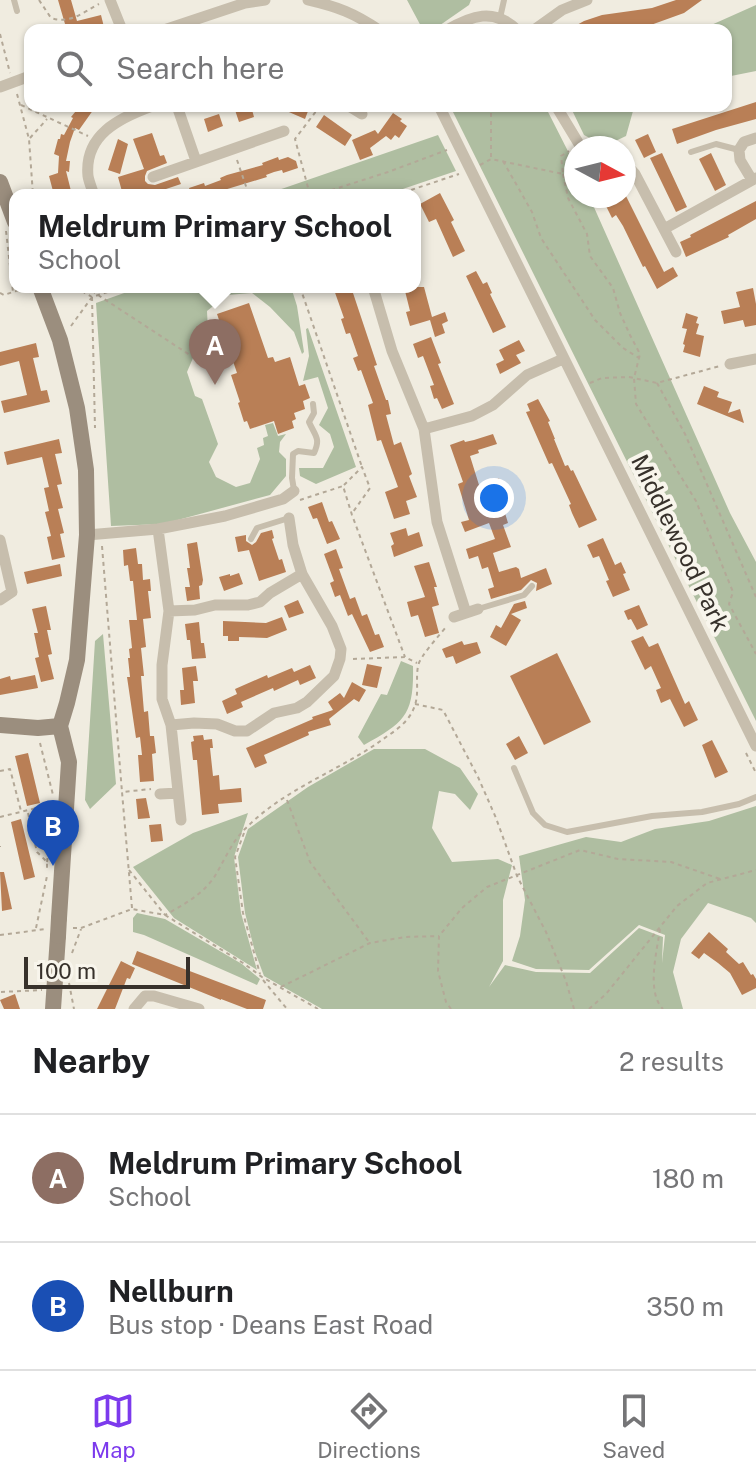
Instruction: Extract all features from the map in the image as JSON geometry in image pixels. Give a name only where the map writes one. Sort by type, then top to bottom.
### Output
[{"type":"street","points":[[108,0],[119,24]]},
{"type":"street","points":[[195,24],[245,3],[265,0]]},
{"type":"street","points":[[308,0],[357,15],[370,24]]},
{"type":"street","points":[[542,24],[562,10],[587,0]]},
{"type":"street","points":[[458,24],[471,17],[500,18],[508,24]]},
{"type":"street","points":[[0,87],[24,78]]},
{"type":"street","points":[[92,189],[88,177],[96,140],[110,126],[135,112]]},
{"type":"street","points":[[179,112],[196,161]]},
{"type":"street","name":"Middlewood Park","points":[[442,112],[756,746]]},
{"type":"street","points":[[560,112],[576,136]]},
{"type":"street","points":[[153,177],[284,131]]},
{"type":"street","points":[[664,229],[754,179],[740,160],[739,150],[744,142],[756,138]]},
{"type":"street","points":[[636,176],[676,252]]},
{"type":"street","points":[[0,182],[9,206]]},
{"type":"street","points":[[42,293],[60,340],[77,408],[86,470],[87,535],[77,660],[60,726],[69,762],[53,1009]]},
{"type":"street","points":[[375,293],[392,351],[424,429],[437,522],[466,613]]},
{"type":"street","points":[[424,429],[482,411],[527,375],[563,359]]},
{"type":"street","points":[[730,364],[756,359]]},
{"type":"street","points":[[87,535],[158,529],[239,512],[298,495]]},
{"type":"street","points":[[171,725],[217,724],[235,731],[247,731],[274,713],[297,708],[307,702],[334,676],[341,649],[332,626],[302,574],[289,518]]},
{"type":"street","points":[[158,529],[169,611],[162,665],[162,699],[171,725],[181,820]]},
{"type":"street","points":[[0,540],[12,592],[0,600]]},
{"type":"street","points":[[169,611],[260,602],[302,574]]},
{"type":"street","points":[[0,725],[60,726]]},
{"type":"street","points":[[160,794],[178,793]]},
{"type":"street","points":[[134,1009],[145,996],[154,996],[199,1009]]},
{"type":"lane","points":[[14,0],[17,11]]},
{"type":"lane","points":[[500,18],[504,0]]},
{"type":"lane","points":[[691,152],[716,144],[739,150]]},
{"type":"lane","points":[[298,495],[292,478],[293,454],[298,451],[314,453],[318,445],[309,422],[314,413],[313,404]]},
{"type":"lane","points":[[251,539],[257,528],[289,518]]},
{"type":"lane","points":[[466,613],[524,595],[532,586]]},
{"type":"lane","points":[[514,768],[533,813],[545,825],[567,832],[652,816],[702,812],[756,797]]},
{"type":"path","points":[[39,0],[51,18],[61,22],[74,19],[108,0]]},
{"type":"path","points":[[0,34],[29,139],[33,189]]},
{"type":"path","points":[[20,104],[24,106]]},
{"type":"path","points":[[36,112],[96,140]]},
{"type":"path","points":[[308,189],[295,139],[315,112]]},
{"type":"path","points":[[491,112],[491,159]]},
{"type":"path","points":[[29,139],[48,118]]},
{"type":"path","points":[[233,148],[247,189]]},
{"type":"path","points":[[335,189],[449,149]]},
{"type":"path","points":[[564,155],[561,156],[568,198],[587,234],[590,256],[613,288],[620,313],[640,354],[634,378],[636,404],[696,501],[733,592],[729,604],[756,654]]},
{"type":"path","points":[[414,189],[470,170],[491,159],[563,174]]},
{"type":"path","points":[[503,161],[532,212],[541,238],[595,320],[623,348],[639,358]]},
{"type":"path","points":[[9,223],[5,226],[9,259]]},
{"type":"path","points":[[85,293],[92,297],[104,293]]},
{"type":"path","points":[[60,340],[94,293]]},
{"type":"path","points":[[302,293],[370,488],[352,515]]},
{"type":"path","points":[[0,302],[2,294]]},
{"type":"path","points":[[98,295],[199,361]]},
{"type":"path","points":[[576,384],[582,380],[585,385],[602,378],[634,378],[657,383],[730,364]]},
{"type":"path","points":[[657,383],[685,434],[756,597]]},
{"type":"path","points":[[298,495],[343,486],[362,467]]},
{"type":"path","points":[[343,486],[405,657]]},
{"type":"path","points":[[0,935],[36,929],[81,928],[132,909],[165,915],[193,900],[212,880],[245,828],[286,798],[363,753],[411,714],[419,691],[418,664],[466,613]]},
{"type":"path","points":[[340,659],[405,657],[418,664]]},
{"type":"path","points":[[414,704],[443,710],[478,777],[517,876],[546,932],[574,1009]]},
{"type":"path","points":[[0,817],[55,804],[41,745],[24,727]]},
{"type":"path","points":[[0,771],[10,769],[21,812]]},
{"type":"path","points":[[132,909],[122,792],[156,789],[160,794]]},
{"type":"path","points":[[286,798],[310,862],[370,943]]},
{"type":"path","points":[[28,811],[37,852],[47,862],[48,875],[36,929]]},
{"type":"path","points":[[245,828],[235,857],[243,913],[262,977],[287,1009]]},
{"type":"path","points":[[451,1009],[446,1002],[438,971],[439,936],[462,908],[487,887],[580,850],[618,859],[671,862],[723,880]]},
{"type":"path","points":[[48,875],[63,853]]},
{"type":"path","points":[[129,870],[165,915],[318,1009]]},
{"type":"path","points":[[589,1009],[606,994],[677,906],[707,883],[756,870]]},
{"type":"path","points":[[660,928],[653,984],[657,1003],[663,1009]]},
{"type":"path","points":[[280,988],[370,943],[405,937],[439,936]]},
{"type":"path","points":[[0,991],[55,990]]},
{"type":"green space","points":[[407,0],[471,0],[469,5],[442,24],[420,24]]},
{"type":"green space","points":[[756,5],[756,71],[732,76],[732,24],[713,24]]},
{"type":"green space","points":[[453,112],[548,112],[564,143],[564,208],[594,208],[730,513],[756,562],[756,721]]},
{"type":"green space","points":[[573,112],[633,112],[626,136],[586,136]]},
{"type":"green space","points":[[438,135],[456,171],[403,189],[281,189]]},
{"type":"green space","points":[[124,293],[252,293],[227,295],[207,311],[209,352],[193,358],[187,372],[195,396],[202,399],[218,444],[209,462],[216,477],[236,487],[250,483],[260,459],[257,448],[264,445],[263,438],[268,436],[265,425],[273,423],[278,436],[286,434],[280,442],[279,452],[286,459],[286,476],[270,495],[163,524],[111,526],[96,303]]},
{"type":"green space","points":[[252,293],[293,293],[302,354],[294,332]]},
{"type":"green space","points":[[308,328],[356,467],[316,484],[300,476],[299,468],[323,468],[334,447],[330,434],[319,425],[328,408],[318,377],[303,381],[309,356]]},
{"type":"green space","points":[[103,634],[116,784],[90,809],[85,800],[95,641]]},
{"type":"green space","points":[[401,661],[413,666],[409,706],[398,723],[364,745],[358,737],[381,694],[387,695]]},
{"type":"green space","points":[[374,749],[425,749],[460,768],[478,794],[470,810],[455,794],[439,791],[432,828],[452,862],[498,859],[512,865],[503,900],[503,961],[489,987],[505,965],[536,972],[590,973],[639,928],[663,937],[662,963],[665,935],[639,925],[589,970],[536,969],[512,961],[520,936],[525,900],[519,856],[586,837],[621,842],[655,829],[709,821],[756,806],[756,923],[751,918],[708,903],[681,939],[673,972],[683,1009],[322,1009],[264,976],[245,913],[238,857],[248,829],[308,787]]},
{"type":"green space","points":[[248,813],[234,857],[241,913],[257,970],[174,918],[133,867],[193,833]]},
{"type":"green space","points":[[137,913],[165,919],[242,964],[260,979],[257,985],[133,932],[133,918]]},
{"type":"building","points":[[58,0],[71,0],[77,21],[101,15],[103,24],[65,24]]},
{"type":"building","points":[[676,0],[702,0],[684,13],[654,24],[579,24],[602,15],[652,8]]},
{"type":"building","points":[[756,102],[756,119],[677,144],[672,129]]},
{"type":"building","points":[[75,112],[92,112],[79,130],[75,128],[70,142],[66,161],[70,161],[69,172],[66,171],[70,189],[52,189],[49,176],[58,173],[59,156],[54,154],[58,139],[61,134],[64,135]]},
{"type":"building","points":[[236,112],[253,112],[254,117],[239,122]]},
{"type":"building","points":[[289,112],[308,112],[305,119]]},
{"type":"building","points":[[393,113],[407,126],[399,138],[395,135],[391,140],[386,136],[370,148],[373,155],[360,160],[352,140],[375,130],[378,134]]},
{"type":"building","points":[[219,114],[223,126],[208,132],[204,119]]},
{"type":"building","points":[[324,115],[352,135],[345,146],[316,127]]},
{"type":"building","points":[[152,133],[160,156],[164,155],[167,163],[147,171],[145,181],[148,184],[155,185],[178,177],[181,184],[166,189],[121,189],[118,177],[144,169],[133,139]]},
{"type":"building","points":[[648,134],[656,152],[644,158],[636,140]]},
{"type":"building","points":[[118,139],[128,144],[120,174],[108,170]]},
{"type":"building","points":[[662,153],[687,207],[676,212],[650,158]]},
{"type":"building","points":[[711,153],[726,185],[715,191],[699,159]]},
{"type":"building","points":[[288,157],[296,161],[298,168],[283,173],[282,170],[274,172],[227,189],[189,189],[204,183],[205,186],[262,163]]},
{"type":"building","points":[[440,193],[465,251],[453,257],[436,219],[429,222],[421,203]]},
{"type":"building","points":[[756,201],[756,219],[729,237],[686,257],[680,242]]},
{"type":"building","points":[[607,208],[632,208],[664,272],[673,267],[678,276],[657,289],[623,226],[616,215],[612,218]]},
{"type":"building","points":[[476,271],[483,284],[487,282],[506,327],[493,333],[466,276]]},
{"type":"building","points":[[421,287],[424,287],[432,317],[445,312],[448,321],[442,324],[445,333],[435,337],[430,320],[410,326],[406,312],[410,311],[406,293],[421,293]]},
{"type":"building","points":[[753,288],[756,325],[745,327],[743,320],[724,324],[721,311],[740,307],[736,292]]},
{"type":"building","points":[[335,293],[353,293],[377,365],[374,366],[388,400],[391,414],[386,415],[394,445],[401,442],[412,474],[409,476],[417,497],[406,501],[410,514],[394,519],[385,492],[398,487],[381,440],[377,441],[368,405],[373,403],[361,370],[358,371],[353,358],[358,356],[350,333],[346,334],[341,319],[344,318]]},
{"type":"building","points":[[249,303],[268,358],[273,357],[275,362],[290,357],[299,386],[305,384],[310,398],[303,401],[305,409],[294,413],[294,428],[278,434],[274,421],[250,429],[247,421],[244,422],[231,375],[237,373],[217,314]]},
{"type":"building","points":[[686,313],[698,317],[696,334],[704,336],[700,357],[683,352],[687,329],[682,328]]},
{"type":"building","points":[[431,337],[454,404],[442,409],[437,398],[434,399],[430,386],[434,385],[423,356],[418,358],[413,344]]},
{"type":"building","points":[[519,340],[525,351],[516,355],[521,363],[500,374],[496,364],[504,360],[499,350]]},
{"type":"building","points":[[36,343],[39,357],[33,358],[41,391],[47,390],[50,402],[4,413],[1,401],[27,395],[19,361],[0,366],[0,352]]},
{"type":"building","points":[[704,386],[719,392],[717,397],[732,402],[728,413],[740,409],[744,423],[697,404]]},
{"type":"building","points":[[538,399],[550,421],[565,466],[573,470],[597,520],[579,528],[571,504],[526,412],[530,411],[527,404]]},
{"type":"building","points":[[493,434],[497,444],[470,456],[479,485],[499,478],[502,488],[488,493],[496,516],[505,513],[508,523],[503,525],[511,547],[493,553],[499,572],[516,567],[521,578],[546,568],[552,584],[536,591],[537,583],[531,580],[521,590],[491,599],[488,589],[494,587],[488,567],[482,569],[478,556],[469,559],[466,549],[495,539],[489,523],[465,532],[461,522],[469,520],[458,484],[463,482],[450,445]]},
{"type":"building","points":[[59,439],[62,453],[55,454],[62,484],[57,485],[63,508],[58,509],[64,533],[60,534],[65,557],[52,560],[47,537],[51,536],[45,512],[49,511],[44,488],[49,487],[42,457],[7,465],[4,452]]},
{"type":"building","points":[[322,502],[329,522],[332,521],[340,539],[327,544],[317,518],[313,519],[308,507]]},
{"type":"building","points":[[406,528],[408,536],[419,532],[423,546],[394,557],[390,533]]},
{"type":"building","points":[[272,530],[279,560],[282,559],[286,572],[259,581],[249,550],[238,552],[235,537],[246,535],[246,541],[252,545],[261,533]]},
{"type":"building","points":[[603,538],[615,565],[621,562],[630,590],[613,597],[599,556],[593,558],[587,545]]},
{"type":"building","points":[[197,542],[203,580],[199,586],[200,599],[187,601],[185,587],[190,587],[187,568],[190,568],[187,544]]},
{"type":"building","points":[[136,548],[138,564],[142,564],[143,580],[150,579],[151,618],[143,619],[146,647],[141,648],[144,676],[141,676],[144,712],[148,711],[150,736],[154,736],[156,753],[152,754],[154,781],[140,782],[140,737],[136,738],[127,677],[130,677],[128,658],[129,649],[132,648],[129,620],[137,620],[133,581],[130,581],[128,565],[124,566],[123,550]]},
{"type":"building","points":[[336,549],[343,568],[339,569],[350,599],[355,597],[362,616],[367,614],[375,635],[379,634],[384,647],[370,652],[352,614],[348,616],[340,595],[335,597],[330,583],[334,581],[324,554]]},
{"type":"building","points":[[429,562],[437,587],[434,587],[439,605],[432,607],[439,633],[425,637],[418,615],[411,617],[407,602],[425,597],[414,566]]},
{"type":"building","points":[[60,564],[62,576],[27,584],[24,572]]},
{"type":"building","points":[[239,573],[243,584],[224,591],[219,577]]},
{"type":"building","points":[[298,600],[304,613],[289,618],[284,606]]},
{"type":"building","points":[[525,601],[527,608],[511,614],[521,620],[506,646],[490,637],[496,625],[501,628],[514,604]]},
{"type":"building","points":[[639,605],[648,625],[637,630],[624,611]]},
{"type":"building","points":[[46,606],[52,654],[48,655],[54,679],[41,682],[35,658],[39,657],[34,633],[38,633],[32,609]]},
{"type":"building","points":[[282,617],[287,630],[267,638],[239,637],[239,641],[228,641],[228,636],[223,636],[223,621],[266,623]]},
{"type":"building","points":[[199,622],[206,658],[192,659],[185,624]]},
{"type":"building","points":[[643,636],[649,647],[658,643],[685,704],[689,701],[698,720],[684,727],[670,699],[661,703],[656,690],[661,688],[651,666],[645,670],[631,641]]},
{"type":"building","points":[[462,641],[464,645],[477,642],[481,653],[456,664],[453,656],[446,658],[442,649]]},
{"type":"building","points":[[557,653],[591,722],[544,745],[510,676]]},
{"type":"building","points":[[367,664],[382,667],[377,688],[362,685]]},
{"type":"building","points":[[310,665],[316,678],[300,685],[298,680],[274,691],[273,688],[241,702],[243,707],[227,714],[222,701],[237,694],[235,689],[267,675],[268,678],[292,668],[294,672]]},
{"type":"building","points":[[196,666],[198,681],[193,681],[195,703],[181,705],[180,690],[184,690],[182,668]]},
{"type":"building","points":[[35,675],[38,688],[0,695],[0,679]]},
{"type":"building","points":[[352,682],[366,690],[359,702],[354,699],[329,719],[331,725],[308,732],[309,735],[264,755],[267,763],[255,768],[246,748],[333,710],[328,702],[340,693],[344,698]]},
{"type":"building","points":[[203,735],[204,740],[212,739],[213,776],[219,775],[220,790],[241,788],[242,802],[218,804],[219,813],[202,815],[197,760],[193,760],[191,742],[194,741],[193,736]]},
{"type":"building","points":[[519,736],[528,753],[515,760],[506,744]]},
{"type":"building","points":[[712,740],[728,772],[715,778],[702,745]]},
{"type":"building","points":[[28,753],[40,803],[27,806],[15,756]]},
{"type":"building","points":[[146,798],[150,818],[138,819],[136,799]]},
{"type":"building","points":[[21,819],[35,877],[24,880],[11,822]]},
{"type":"building","points":[[161,824],[163,841],[151,842],[149,825]]},
{"type":"building","points":[[0,872],[4,872],[12,909],[2,911]]},
{"type":"building","points":[[709,932],[739,964],[743,962],[756,979],[756,988],[742,995],[730,973],[718,963],[704,953],[699,959],[691,953]]},
{"type":"building","points":[[137,951],[266,1000],[263,1009],[247,1009],[132,964]]},
{"type":"building","points":[[121,961],[135,968],[130,979],[127,978],[115,1009],[97,1009]]},
{"type":"building","points":[[15,994],[20,1009],[4,1009],[0,1000]]},
{"type":"place","name":"Meldrum Primary School","points":[[215,385]]},
{"type":"place","name":"Nellburn","points":[[53,866]]}]
